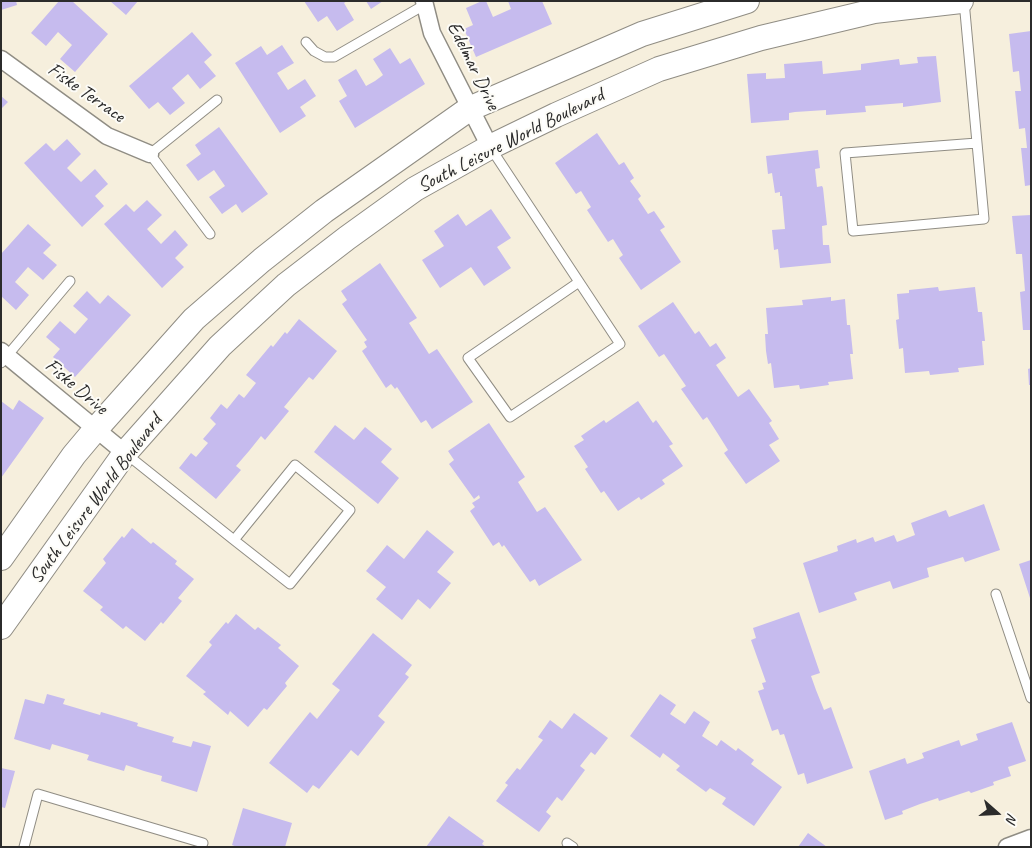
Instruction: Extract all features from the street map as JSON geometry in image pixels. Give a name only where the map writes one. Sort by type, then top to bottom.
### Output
[{"type":"street","name":"South Leisure World Boulevard","points":[[1,558],[74,456],[194,319],[262,260],[324,211],[470,109],[642,34],[747,1]]},
{"type":"street","name":"South Leisure World Boulevard","points":[[1,627],[125,453],[220,346],[286,285],[415,189],[490,147],[556,115],[668,66],[761,38],[874,12],[962,1]]},
{"type":"street","name":"Edelmar Drive","points":[[427,2],[432,34],[490,147]]},
{"type":"street","name":"Fiske Terrace","points":[[1,59],[107,136],[150,154]]},
{"type":"street","name":"Fiske Drive","points":[[3,357],[125,453]]},
{"type":"street","points":[[1008,847],[1031,838]]},
{"type":"lane","points":[[962,1],[977,143],[984,219],[853,231],[845,153],[977,143]]},
{"type":"lane","points":[[306,42],[314,51],[326,57],[334,57],[427,2]]},
{"type":"lane","points":[[210,234],[150,154],[217,100]]},
{"type":"lane","points":[[490,147],[620,344],[510,417],[468,358],[579,282]]},
{"type":"lane","points":[[3,357],[70,281]]},
{"type":"lane","points":[[125,453],[234,540],[290,584],[350,510],[295,465],[234,540]]},
{"type":"lane","points":[[996,594],[1031,698]]},
{"type":"lane","points":[[24,847],[38,794],[202,843],[202,847]]},
{"type":"building","points":[[1,1],[16,1],[17,5],[1,10]]},
{"type":"building","points":[[59,1],[72,1],[108,34],[75,72],[60,59],[72,45],[58,32],[46,46],[31,33]]},
{"type":"building","points":[[110,1],[138,1],[126,15]]},
{"type":"building","points":[[304,1],[347,1],[344,3],[354,20],[337,31],[327,16],[318,22]]},
{"type":"building","points":[[366,1],[383,1],[371,9]]},
{"type":"building","points":[[486,1],[493,17],[511,9],[508,1],[542,1],[552,24],[476,57],[464,29],[473,25],[466,8]]},
{"type":"building","points":[[1031,31],[1031,185],[1025,186],[1021,148],[1027,148],[1025,128],[1019,129],[1015,91],[1021,91],[1019,71],[1013,72],[1009,34]]},
{"type":"building","points":[[192,32],[212,55],[204,62],[216,76],[200,89],[188,74],[172,88],[185,103],[170,115],[158,102],[149,109],[129,86]]},
{"type":"building","points":[[282,45],[294,63],[277,73],[288,90],[305,79],[316,96],[300,107],[306,116],[280,133],[235,63],[261,46],[267,55]]},
{"type":"building","points":[[390,48],[400,64],[410,58],[425,84],[355,128],[339,101],[347,96],[338,80],[356,69],[366,86],[375,81],[383,75],[373,59]]},
{"type":"building","points":[[936,56],[941,102],[903,107],[903,103],[865,106],[866,112],[826,115],[826,110],[795,112],[789,113],[789,120],[751,123],[747,74],[766,73],[766,79],[785,78],[784,64],[822,61],[823,74],[861,70],[861,64],[899,59],[900,65],[918,63],[917,57]]},
{"type":"building","points":[[1,96],[8,102],[1,109]]},
{"type":"building","points":[[219,127],[268,194],[242,213],[236,204],[222,214],[209,197],[225,186],[214,170],[198,181],[186,165],[201,154],[195,145]]},
{"type":"building","points":[[597,133],[619,165],[624,162],[634,178],[630,181],[641,196],[638,199],[648,214],[654,211],[665,227],[660,230],[681,262],[641,290],[619,258],[623,255],[613,239],[608,242],[587,210],[591,207],[581,191],[576,194],[555,163]]},
{"type":"building","points":[[67,139],[81,154],[67,168],[81,182],[95,169],[108,184],[95,196],[104,206],[82,227],[24,163],[46,143],[54,151]]},
{"type":"building","points":[[818,150],[820,168],[815,169],[817,187],[822,186],[823,188],[827,225],[822,226],[823,245],[829,245],[831,263],[780,268],[778,249],[774,250],[772,230],[785,229],[782,196],[780,196],[780,192],[775,193],[772,173],[768,174],[766,156]]},
{"type":"building","points":[[147,200],[162,215],[147,229],[161,244],[175,230],[188,245],[175,258],[184,267],[162,288],[104,224],[126,204],[134,212]]},
{"type":"building","points":[[491,209],[511,238],[497,247],[511,268],[484,286],[471,267],[440,288],[422,260],[444,246],[434,231],[458,214],[466,226]]},
{"type":"building","points":[[1031,215],[1031,330],[1023,330],[1020,292],[1025,291],[1022,254],[1016,254],[1012,216]]},
{"type":"building","points":[[28,224],[51,245],[43,253],[57,265],[43,280],[28,267],[15,282],[29,295],[16,310],[1,296],[1,254]]},
{"type":"building","points":[[380,263],[417,318],[409,323],[429,354],[437,349],[473,402],[432,429],[426,420],[421,423],[397,387],[395,389],[391,384],[386,388],[362,351],[367,347],[364,342],[367,340],[342,304],[347,300],[341,291]]},
{"type":"building","points":[[938,287],[939,291],[975,287],[978,312],[982,312],[985,341],[982,341],[984,365],[958,368],[959,372],[930,375],[929,371],[905,373],[903,348],[899,349],[896,320],[899,319],[897,294],[909,293],[909,290]]},
{"type":"building","points":[[87,291],[100,304],[108,295],[131,315],[75,377],[53,357],[60,349],[46,337],[60,321],[75,334],[88,319],[73,306]]},
{"type":"building","points":[[831,297],[831,301],[845,299],[847,325],[850,325],[853,354],[850,354],[853,379],[828,382],[829,385],[800,389],[799,385],[774,388],[771,363],[768,364],[766,351],[765,334],[768,334],[766,308],[803,305],[802,300]]},
{"type":"building","points":[[673,302],[695,334],[699,331],[710,347],[716,343],[726,358],[716,365],[738,397],[749,389],[772,421],[769,423],[779,439],[769,445],[780,461],[746,484],[724,453],[728,450],[707,417],[703,420],[681,389],[686,386],[664,354],[659,357],[638,326]]},
{"type":"building","points":[[299,319],[337,351],[313,380],[309,377],[284,407],[289,411],[265,440],[261,436],[236,466],[241,470],[216,499],[179,468],[191,453],[196,457],[208,443],[203,439],[216,424],[210,418],[221,404],[227,409],[239,394],[244,398],[256,383],[246,375],[271,345],[273,347],[285,332],[287,334]]},
{"type":"building","points":[[1031,368],[1031,385],[1029,385],[1028,369]]},
{"type":"building","points":[[19,400],[44,418],[1,478],[1,401],[13,410]]},
{"type":"building","points":[[638,401],[653,423],[656,420],[673,444],[669,446],[683,466],[662,480],[665,484],[641,500],[639,497],[618,511],[604,491],[601,493],[585,469],[588,467],[574,446],[584,440],[581,436],[604,420],[606,423]]},
{"type":"building","points":[[489,423],[525,477],[518,482],[537,512],[545,507],[582,560],[539,586],[535,579],[530,582],[504,545],[502,547],[499,542],[493,546],[470,511],[475,507],[472,503],[480,498],[479,495],[474,499],[449,464],[454,460],[448,451]]},
{"type":"building","points":[[335,425],[354,440],[365,427],[392,449],[381,462],[399,478],[378,504],[314,452]]},
{"type":"building","points":[[984,504],[1000,550],[965,562],[963,557],[927,568],[929,577],[893,589],[890,581],[854,593],[857,600],[819,613],[803,563],[838,551],[837,546],[856,539],[857,543],[873,537],[875,542],[894,535],[897,542],[915,535],[911,523],[946,510],[949,517]]},
{"type":"building","points":[[132,528],[151,544],[153,542],[177,561],[175,564],[194,579],[178,598],[182,601],[163,624],[161,622],[145,641],[126,626],[123,629],[100,610],[103,607],[83,591],[106,563],[103,559],[122,536],[124,538]]},
{"type":"building","points":[[427,530],[454,552],[437,572],[451,583],[430,609],[418,599],[402,620],[376,599],[386,587],[366,571],[387,545],[404,559]]},
{"type":"building","points":[[1031,560],[1031,598],[1030,598],[1019,564]]},
{"type":"building","points":[[799,612],[820,673],[811,676],[824,710],[831,707],[853,768],[807,784],[804,773],[798,775],[784,734],[780,735],[778,729],[772,731],[758,691],[764,689],[762,683],[766,682],[751,640],[756,638],[753,628]]},
{"type":"building","points":[[236,614],[255,630],[258,627],[281,645],[278,648],[299,666],[285,683],[287,686],[267,710],[264,708],[248,727],[230,711],[228,715],[203,694],[206,692],[186,676],[212,645],[209,642],[226,622],[228,624]]},
{"type":"building","points":[[373,633],[412,665],[405,674],[409,677],[378,716],[385,722],[358,756],[351,750],[319,789],[313,785],[307,793],[269,763],[310,712],[317,719],[340,690],[332,684]]},
{"type":"building","points":[[47,694],[65,699],[63,704],[100,715],[101,712],[138,723],[137,726],[174,737],[172,742],[191,747],[193,741],[211,746],[197,792],[161,781],[162,776],[126,765],[124,771],[87,760],[89,755],[52,744],[50,750],[14,739],[25,699],[44,704]]},
{"type":"building","points":[[660,694],[676,705],[670,714],[685,724],[694,711],[710,722],[702,736],[717,746],[721,740],[736,751],[738,748],[754,760],[751,764],[782,787],[754,826],[722,804],[726,798],[710,788],[706,792],[676,770],[680,766],[663,753],[660,758],[630,736]]},
{"type":"building","points":[[574,713],[608,738],[595,755],[591,752],[580,766],[585,770],[562,801],[557,797],[546,812],[551,816],[539,832],[496,801],[508,785],[505,783],[517,768],[520,770],[543,740],[538,737],[550,720],[562,729]]},
{"type":"building","points":[[1012,722],[1026,761],[1008,767],[1011,776],[993,782],[994,785],[971,793],[969,791],[939,801],[938,798],[920,804],[902,811],[903,814],[885,820],[869,771],[905,758],[907,764],[924,758],[922,753],[959,740],[961,746],[978,740],[976,734]]},
{"type":"building","points":[[1,768],[15,771],[5,808],[1,807]]},
{"type":"building","points":[[243,808],[292,823],[285,847],[237,847],[232,845]]},
{"type":"building","points":[[449,816],[484,841],[482,844],[486,847],[426,847]]},
{"type":"building","points":[[808,833],[827,847],[798,847]]}]
